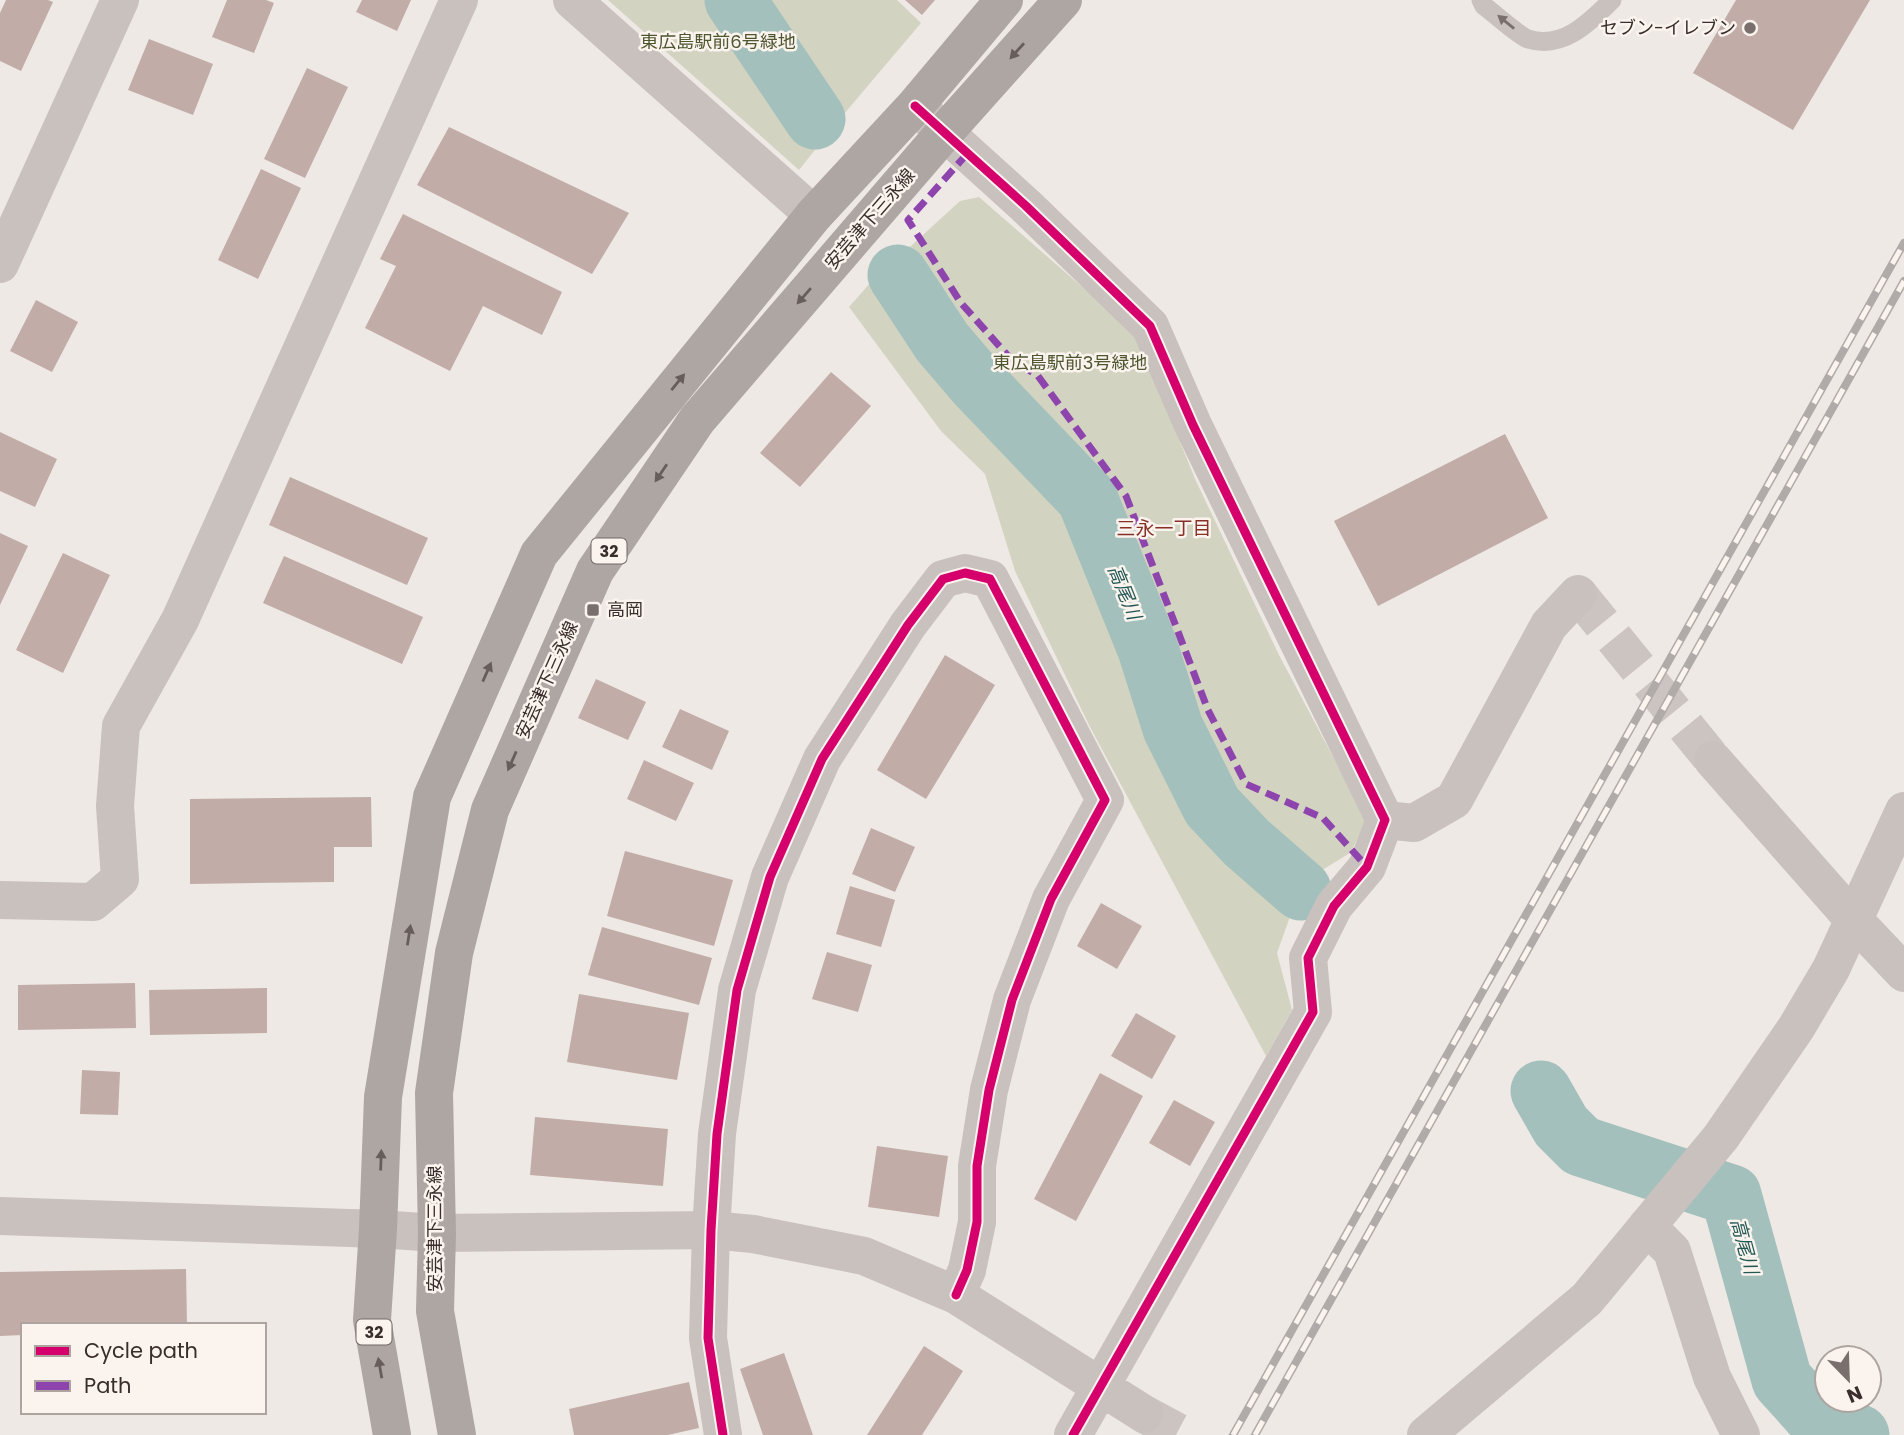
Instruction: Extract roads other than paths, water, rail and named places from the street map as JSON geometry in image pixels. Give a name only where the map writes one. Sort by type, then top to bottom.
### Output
[{"type":"main road","name":"32","points":[[392,1435],[372,1320],[379,1228],[383,1097],[432,797],[539,554],[814,215],[915,106],[1004,0]]},
{"type":"main road","name":"安芸津下三永線","points":[[457,1435],[435,1311],[437,1233],[434,1093],[454,953],[490,810],[595,571],[697,420],[944,133],[1063,0]]},
{"type":"street","points":[[0,264],[120,0]]},
{"type":"street","points":[[0,900],[93,902],[120,879],[115,806],[121,726],[180,620],[459,0]]},
{"type":"street","points":[[572,0],[814,215]]},
{"type":"street","points":[[915,106],[1026,206],[1150,326],[1193,425],[1385,820],[1367,867],[1335,906],[1308,958],[1313,1012],[1073,1435]]},
{"type":"street","points":[[723,1435],[708,1338],[711,1230],[717,1134],[737,990],[770,877],[822,759],[908,625],[943,579],[965,573],[990,579],[1105,800],[1051,899],[1012,1000],[989,1090],[977,1166],[977,1223],[967,1270],[956,1295]]},
{"type":"street","points":[[1385,820],[1414,823],[1454,800],[1549,625],[1578,594]]},
{"type":"street","points":[[1713,760],[1904,973]]},
{"type":"street","points":[[1426,1435],[1587,1299],[1721,1137],[1796,1028],[1831,969],[1904,811]]},
{"type":"street","points":[[0,1216],[379,1228],[437,1233],[711,1230],[753,1234],[864,1256],[956,1295],[1144,1415]]},
{"type":"street","points":[[1647,1226],[1672,1251],[1712,1377],[1741,1435]]},
{"type":"lane","points":[[1481,0],[1526,39],[1553,41],[1580,30],[1612,0]]},
{"type":"waterway","name":"高尾川","points":[[735,0],[815,119]]},
{"type":"waterway","name":"高尾川","points":[[898,275],[942,342],[977,383],[1087,498],[1148,649],[1173,728],[1212,806],[1246,842],[1301,890]]},
{"type":"waterway","name":"高尾川","points":[[1541,1091],[1561,1126],[1581,1146],[1731,1195],[1782,1380],[1818,1420],[1859,1435]]},
{"type":"tunnel","points":[[1578,594],[1713,760]]},
{"type":"tunnel","points":[[1144,1414],[1183,1435]]},
{"type":"railway","points":[[1233,1435],[1904,243]]},
{"type":"railway","points":[[1255,1435],[1904,281]]},
{"type":"place","name":"セブン-イレブン","points":[[1750,28]]},
{"type":"place","name":"高岡","points":[[593,610]]},
{"type":"district","name":"三永一丁目","points":[[1164,528]]},
{"type":"park label","name":"東広島駅前6号緑地","points":[[718,42]]},
{"type":"park label","name":"東広島駅前3号緑地","points":[[1070,363]]}]
